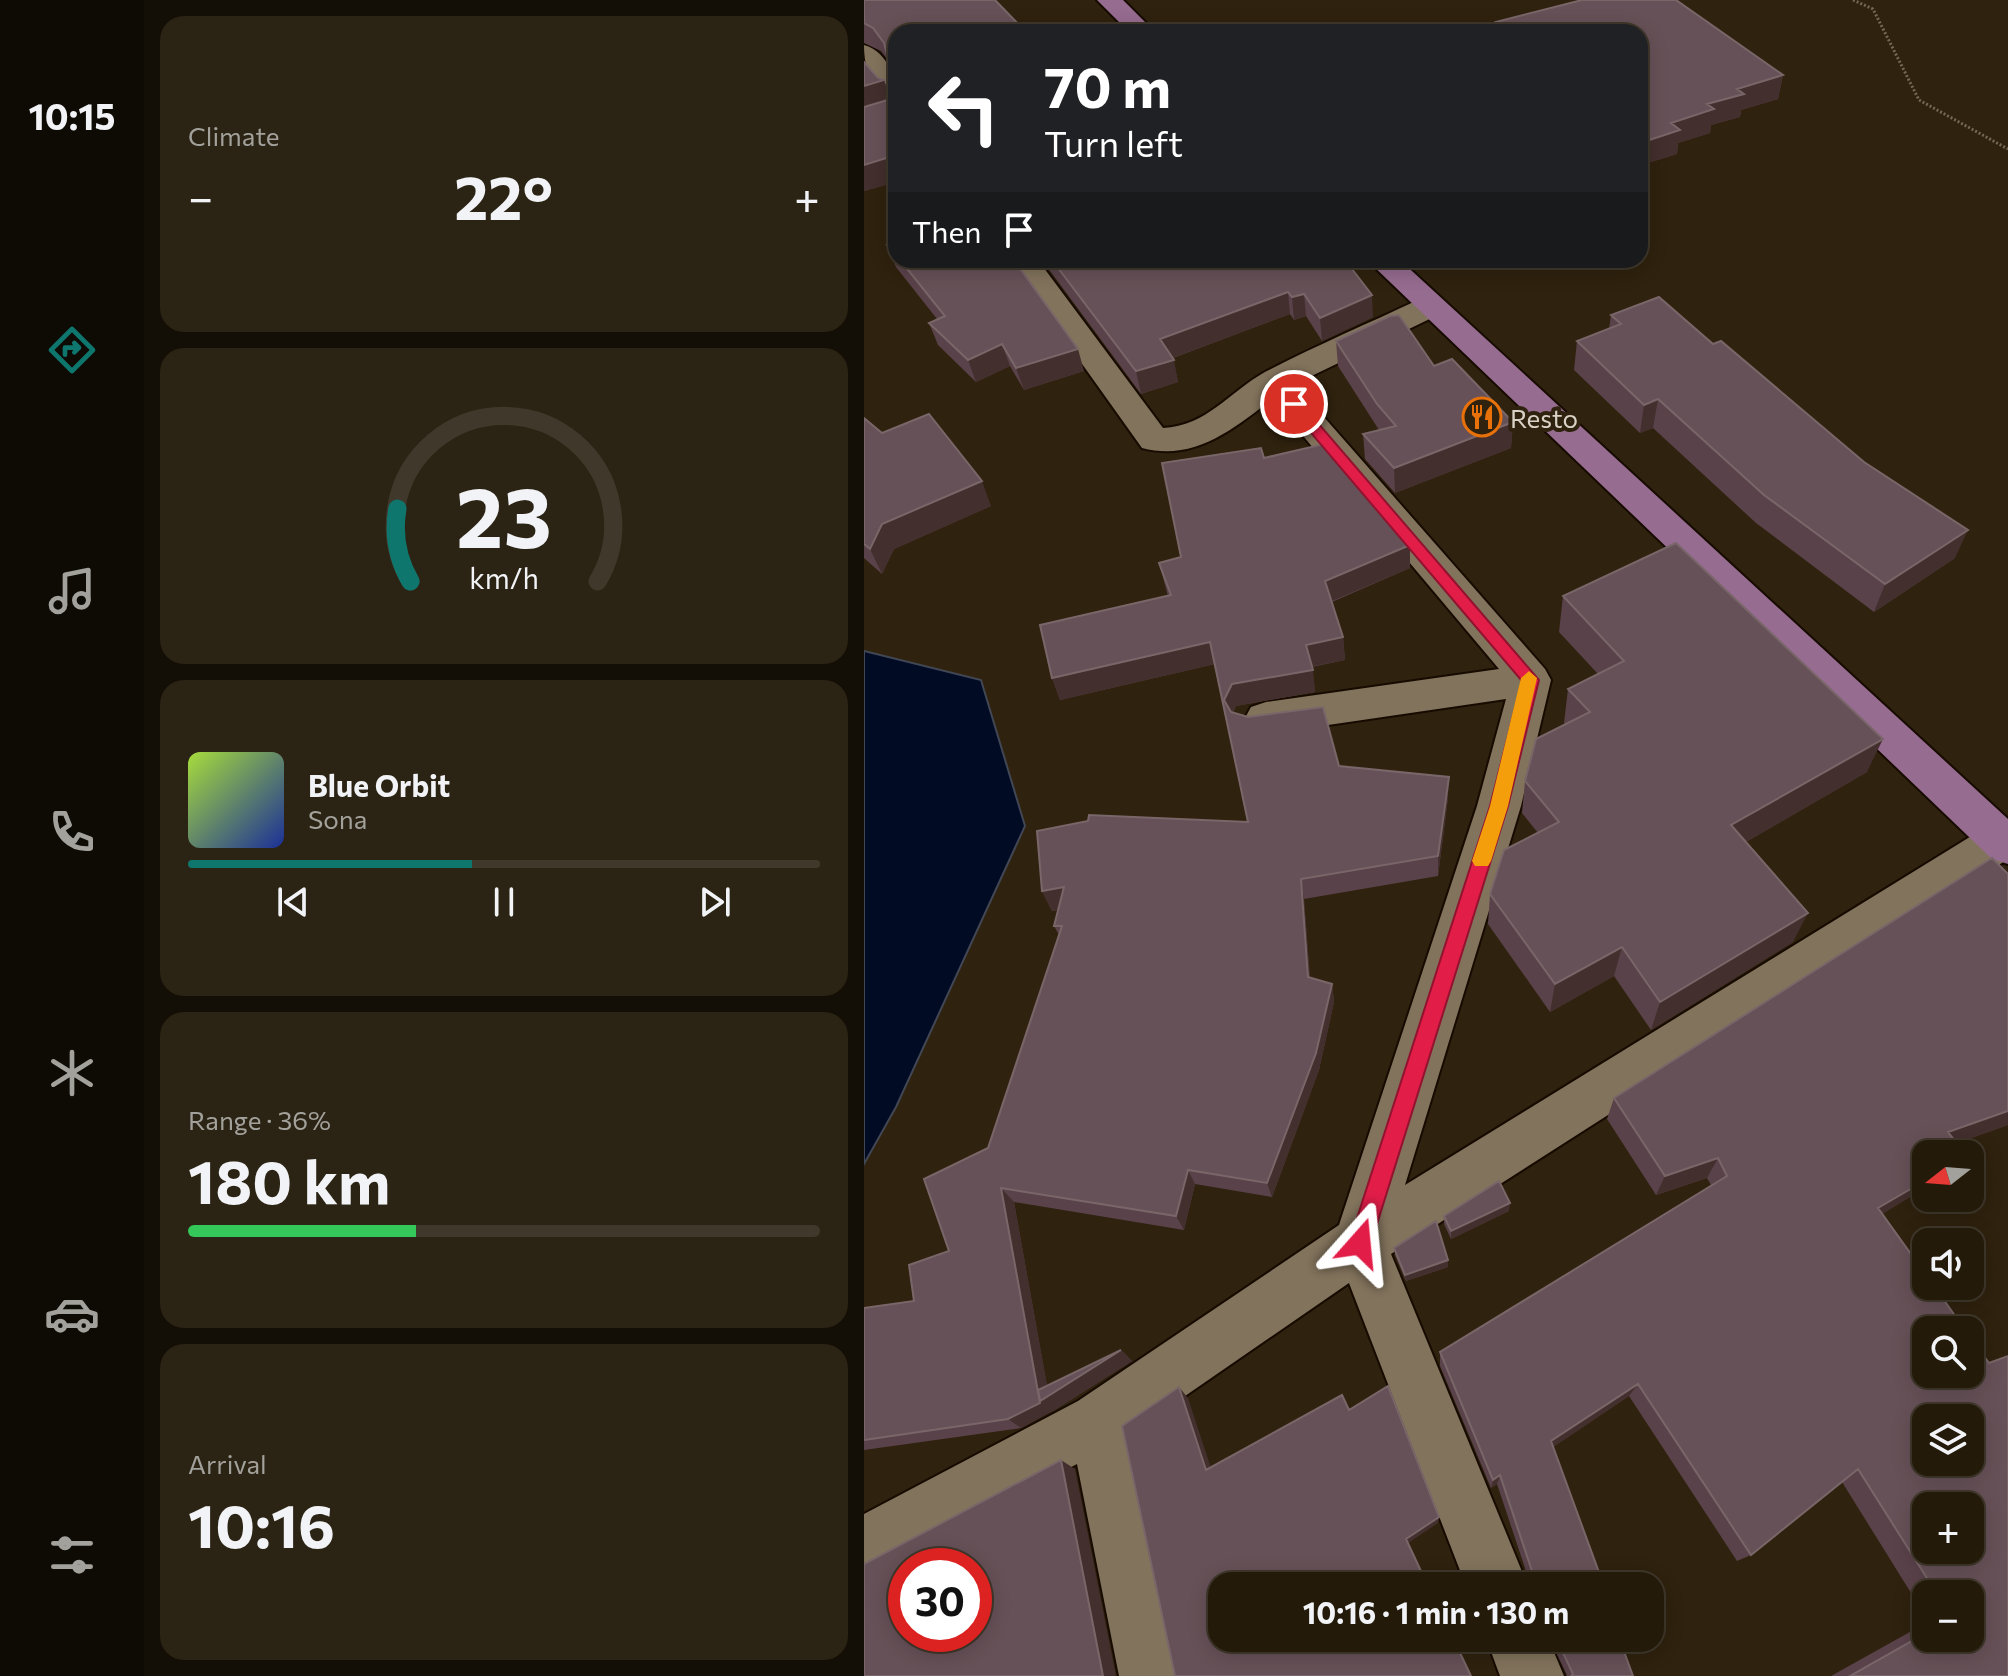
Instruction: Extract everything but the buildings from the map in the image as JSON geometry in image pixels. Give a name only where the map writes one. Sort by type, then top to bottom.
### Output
[{"type":"main road","points":[[1109,0],[1134,24]]},
{"type":"main road","points":[[1390,268],[2005,843]]},
{"type":"street","points":[[864,53],[888,101]]},
{"type":"street","points":[[1029,268],[1154,440],[1187,438],[1215,426],[1274,381],[1429,307]]},
{"type":"street","points":[[1274,381],[1531,680]]},
{"type":"street","points":[[1252,720],[1531,680]]},
{"type":"street","points":[[1491,1572],[1360,1243],[1499,806],[1531,680]]},
{"type":"street","points":[[864,1547],[1098,1421],[1360,1243],[2005,843]]},
{"type":"street","points":[[1098,1421],[1151,1676]]},
{"type":"street","points":[[1523,1652],[1532,1676]]},
{"type":"path","points":[[1853,0],[1873,9],[1919,100],[2008,149]]},
{"type":"water","points":[[864,651],[981,680],[1025,826],[896,1107],[864,1164]]},
{"type":"slow traffic","points":[[1481,861],[1499,806],[1531,680],[1529,678]]},
{"type":"place","name":"Resto","points":[[1482,417]]},
{"type":"route","points":[[1294,404],[1531,680],[1499,806],[1360,1243]]}]
